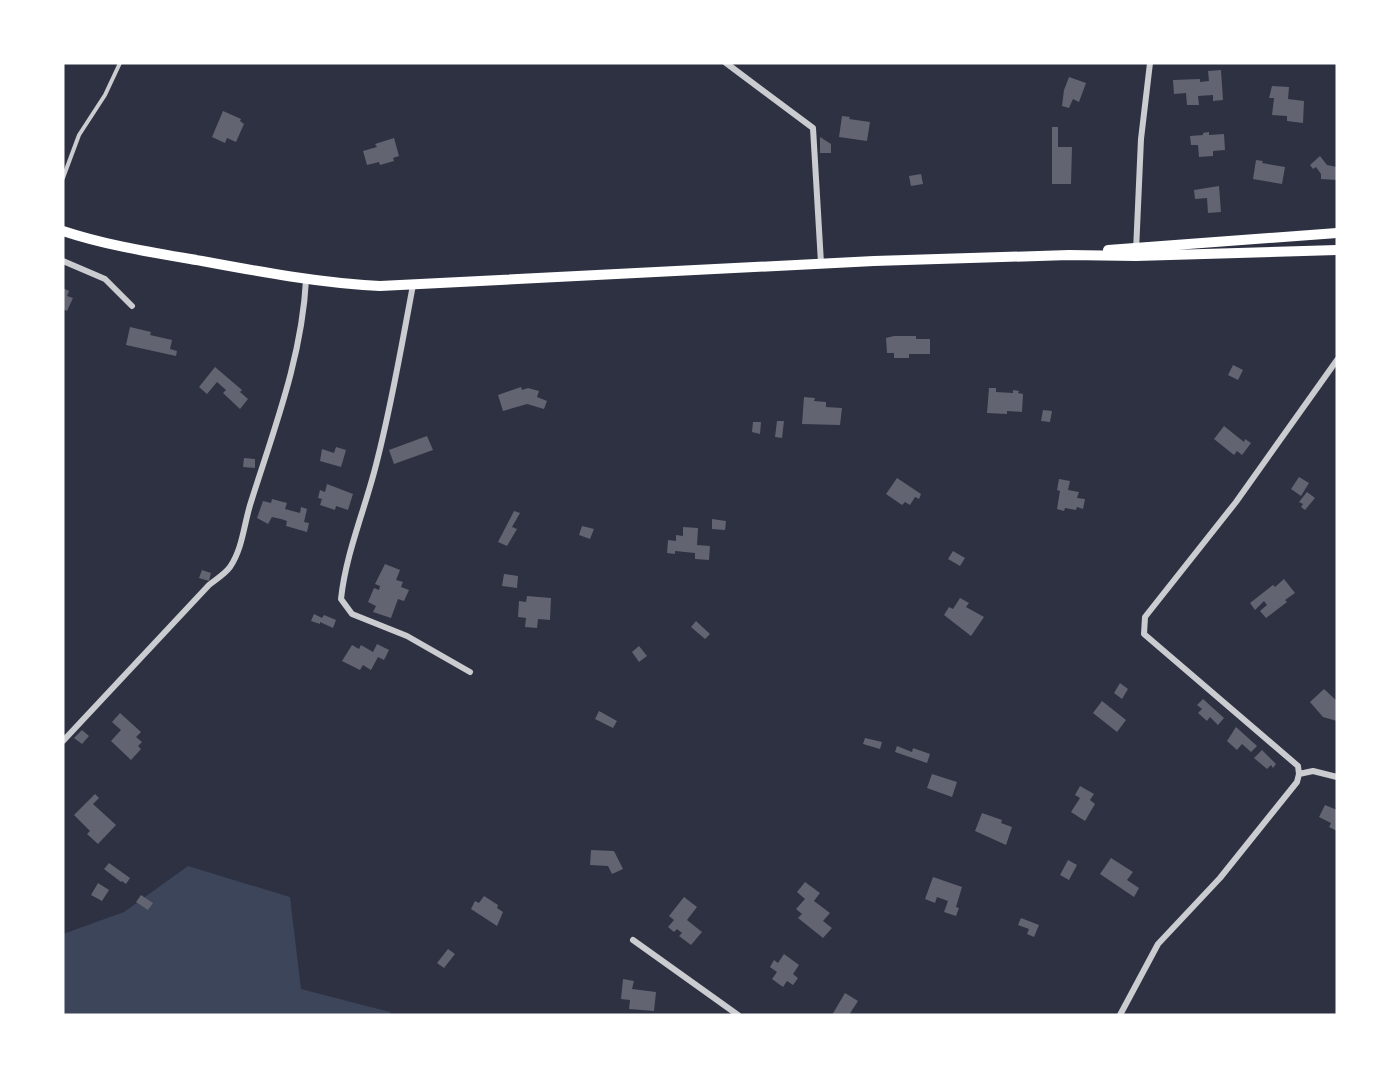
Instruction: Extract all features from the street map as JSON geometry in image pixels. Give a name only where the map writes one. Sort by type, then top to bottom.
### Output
[{"type":"main road","points":[[63,231],[87,239],[154,253],[306,280],[380,286],[821,263],[1136,252],[1337,250]]},
{"type":"main road","points":[[1136,252],[1337,233]]},
{"type":"street","points":[[726,63],[813,128],[821,263]]},
{"type":"street","points":[[1136,252],[1141,139],[1150,63]]},
{"type":"street","points":[[63,261],[105,279],[132,306]]},
{"type":"street","points":[[63,741],[209,585],[229,568],[240,545],[250,506],[291,378],[305,306],[306,280]]},
{"type":"street","points":[[413,285],[380,451],[344,576],[342,599],[352,614],[407,636],[470,672]]},
{"type":"street","points":[[1120,1015],[1158,944],[1220,878],[1297,782],[1299,774],[1298,766],[1144,634],[1145,617],[1236,501],[1337,360]]},
{"type":"street","points":[[1299,774],[1313,771],[1337,777]]},
{"type":"street","points":[[633,940],[738,1015]]},
{"type":"lane","points":[[63,178],[79,135],[105,95],[120,63]]},
{"type":"shaded area","points":[[188,866],[290,897],[301,989],[390,1012],[393,1015],[63,1015],[63,934],[124,912]]},
{"type":"building","points":[[1221,70],[1223,100],[1213,101],[1213,95],[1198,96],[1199,105],[1187,105],[1186,93],[1174,94],[1173,80],[1209,81],[1208,71]]},
{"type":"building","points":[[1069,77],[1086,83],[1079,102],[1073,99],[1069,108],[1062,106],[1064,90]]},
{"type":"building","points":[[1272,86],[1289,87],[1288,99],[1304,101],[1303,123],[1287,121],[1287,116],[1272,115],[1274,98],[1269,98]]},
{"type":"building","points":[[223,111],[241,119],[240,121],[244,124],[236,142],[227,138],[225,143],[212,137]]},
{"type":"building","points":[[842,116],[870,122],[867,141],[839,137]]},
{"type":"building","points":[[1052,127],[1058,127],[1058,147],[1072,147],[1071,184],[1052,184]]},
{"type":"building","points":[[1209,132],[1209,135],[1224,134],[1225,150],[1213,151],[1213,156],[1199,157],[1198,145],[1191,145],[1190,136]]},
{"type":"building","points":[[820,137],[831,144],[831,153],[820,153]]},
{"type":"building","points":[[394,138],[399,156],[393,158],[394,161],[380,165],[379,162],[367,165],[363,151],[377,147],[375,144]]},
{"type":"building","points":[[1320,156],[1327,165],[1337,167],[1337,180],[1321,179],[1321,174],[1316,167],[1313,169],[1310,165]]},
{"type":"building","points":[[1256,160],[1285,167],[1282,184],[1253,179]]},
{"type":"building","points":[[921,174],[923,184],[911,186],[909,176]]},
{"type":"building","points":[[1219,186],[1221,212],[1208,213],[1207,198],[1195,199],[1194,190]]},
{"type":"building","points":[[63,288],[69,291],[67,296],[73,298],[67,311],[63,309]]},
{"type":"building","points":[[130,327],[172,340],[170,349],[177,351],[176,356],[126,345]]},
{"type":"building","points":[[916,336],[916,339],[930,339],[930,354],[909,354],[909,358],[894,358],[894,353],[887,353],[886,338]]},
{"type":"building","points":[[1233,365],[1243,370],[1238,380],[1228,375]]},
{"type":"building","points":[[215,367],[242,390],[240,392],[248,399],[240,409],[223,393],[226,390],[217,382],[207,394],[199,387]]},
{"type":"building","points":[[521,387],[522,390],[528,388],[539,391],[537,397],[547,401],[544,409],[527,404],[503,411],[498,395]]},
{"type":"building","points":[[989,388],[996,388],[996,392],[1019,391],[1018,393],[1023,394],[1022,412],[987,413]]},
{"type":"building","points":[[804,397],[826,402],[826,407],[842,408],[840,425],[802,424]]},
{"type":"building","points":[[1043,410],[1052,411],[1050,422],[1041,421]]},
{"type":"building","points":[[777,421],[784,421],[782,438],[775,437]]},
{"type":"building","points":[[753,422],[761,422],[760,434],[752,432]]},
{"type":"building","points":[[1224,426],[1244,442],[1245,439],[1251,443],[1242,455],[1237,451],[1234,455],[1214,439]]},
{"type":"building","points":[[427,436],[433,450],[394,464],[389,450]]},
{"type":"building","points":[[336,447],[346,450],[341,467],[320,461],[322,449],[334,453]]},
{"type":"building","points":[[244,458],[255,459],[255,468],[243,467]]},
{"type":"building","points":[[1299,477],[1309,483],[1301,496],[1291,489]]},
{"type":"building","points":[[897,478],[921,494],[919,499],[915,497],[910,505],[905,502],[902,505],[886,494]]},
{"type":"building","points":[[1059,479],[1070,481],[1068,490],[1079,492],[1077,498],[1085,499],[1083,509],[1065,508],[1064,511],[1057,509]]},
{"type":"building","points":[[327,484],[353,494],[348,510],[336,506],[335,510],[320,505],[322,499],[318,498],[320,490],[325,492]]},
{"type":"building","points":[[1307,492],[1315,498],[1305,510],[1301,507],[1303,504],[1299,502]]},
{"type":"building","points":[[272,499],[287,503],[285,509],[300,513],[301,507],[307,509],[304,522],[309,523],[307,532],[286,526],[287,521],[281,519],[272,517],[268,524],[257,518],[263,501],[271,503]]},
{"type":"building","points":[[514,511],[520,513],[512,527],[517,529],[507,546],[498,542]]},
{"type":"building","points":[[712,519],[726,521],[725,530],[712,529]]},
{"type":"building","points":[[582,526],[594,529],[590,539],[579,535]]},
{"type":"building","points":[[683,527],[698,528],[697,545],[710,546],[709,560],[695,559],[695,553],[675,551],[675,554],[667,553],[668,540],[676,541],[676,535],[683,536]]},
{"type":"building","points":[[953,551],[965,558],[960,566],[948,559]]},
{"type":"building","points":[[385,564],[400,570],[396,580],[403,582],[401,587],[409,590],[404,601],[398,599],[391,618],[373,612],[376,606],[368,602],[374,588],[379,590],[380,586],[375,584]]},
{"type":"building","points":[[202,570],[211,573],[209,581],[199,578]]},
{"type":"building","points":[[504,574],[518,576],[517,588],[502,586]]},
{"type":"building","points":[[1284,579],[1295,593],[1266,618],[1260,611],[1267,605],[1264,601],[1255,610],[1250,603]]},
{"type":"building","points":[[527,596],[551,598],[550,620],[538,619],[537,628],[525,627],[526,618],[518,617],[519,601],[526,602]]},
{"type":"building","points":[[960,598],[969,603],[966,607],[984,617],[971,636],[944,615],[949,607],[953,609]]},
{"type":"building","points":[[314,614],[336,620],[333,628],[311,621]]},
{"type":"building","points":[[696,621],[710,634],[705,639],[691,627]]},
{"type":"building","points":[[377,644],[389,650],[384,660],[378,657],[371,670],[363,665],[360,670],[342,661],[352,645],[359,649],[361,645],[373,652]]},
{"type":"building","points":[[639,646],[647,656],[639,662],[632,652]]},
{"type":"building","points":[[1120,683],[1128,689],[1122,699],[1114,693]]},
{"type":"building","points":[[1324,689],[1337,701],[1337,721],[1323,717],[1310,702]]},
{"type":"building","points":[[1203,699],[1224,718],[1218,725],[1210,717],[1207,721],[1198,713],[1202,709],[1197,705]]},
{"type":"building","points":[[1102,701],[1126,720],[1117,732],[1093,713]]},
{"type":"building","points":[[599,711],[617,721],[613,728],[595,719]]},
{"type":"building","points":[[120,713],[141,732],[136,737],[142,742],[138,746],[141,749],[131,760],[111,741],[121,730],[112,722]]},
{"type":"building","points":[[1236,727],[1257,746],[1251,752],[1242,744],[1237,750],[1227,741]]},
{"type":"building","points":[[82,730],[89,736],[82,744],[74,738]]},
{"type":"building","points":[[865,738],[882,742],[880,749],[863,744]]},
{"type":"building","points":[[897,746],[912,752],[913,748],[930,754],[927,763],[895,752]]},
{"type":"building","points":[[1262,750],[1276,764],[1273,768],[1271,765],[1267,769],[1254,758]]},
{"type":"building","points":[[932,774],[957,782],[952,797],[927,788]]},
{"type":"building","points":[[1080,786],[1094,794],[1090,800],[1095,804],[1085,821],[1071,812],[1080,798],[1075,795]]},
{"type":"building","points":[[95,794],[99,798],[93,804],[116,825],[98,844],[87,834],[90,831],[74,815]]},
{"type":"building","points":[[1325,805],[1337,810],[1337,831],[1329,827],[1331,823],[1319,817]]},
{"type":"building","points":[[982,813],[1002,820],[1001,823],[1012,827],[1006,845],[975,831]]},
{"type":"building","points":[[591,850],[614,851],[623,869],[612,874],[608,866],[590,865]]},
{"type":"building","points":[[1111,858],[1133,872],[1127,880],[1139,888],[1134,897],[1100,874]]},
{"type":"building","points":[[1068,860],[1077,865],[1069,880],[1060,875]]},
{"type":"building","points":[[109,863],[130,878],[126,884],[104,869]]},
{"type":"building","points":[[933,877],[962,887],[956,907],[959,908],[956,916],[944,912],[948,901],[937,897],[935,903],[925,899]]},
{"type":"building","points":[[805,882],[820,893],[814,901],[830,913],[823,921],[832,928],[823,938],[798,918],[802,914],[796,909],[805,899],[797,892]]},
{"type":"building","points":[[98,883],[109,890],[102,901],[91,895]]},
{"type":"building","points":[[141,895],[153,903],[148,910],[136,902]]},
{"type":"building","points":[[484,896],[498,905],[497,908],[503,912],[497,926],[471,909],[475,901],[479,903]]},
{"type":"building","points":[[684,897],[697,907],[687,920],[702,932],[691,945],[679,936],[682,933],[677,929],[674,932],[668,927],[674,920],[669,916]]},
{"type":"building","points":[[1021,918],[1039,925],[1034,937],[1027,934],[1029,929],[1018,925]]},
{"type":"building","points":[[448,949],[455,954],[444,968],[437,963]]},
{"type":"building","points":[[784,954],[799,965],[793,974],[798,978],[793,985],[787,981],[783,987],[772,979],[777,972],[770,967],[774,960],[778,963]]},
{"type":"building","points":[[623,979],[634,981],[632,989],[656,992],[654,1011],[629,1009],[630,1000],[621,999]]},
{"type":"building","points":[[845,993],[858,1001],[849,1015],[832,1015]]}]
